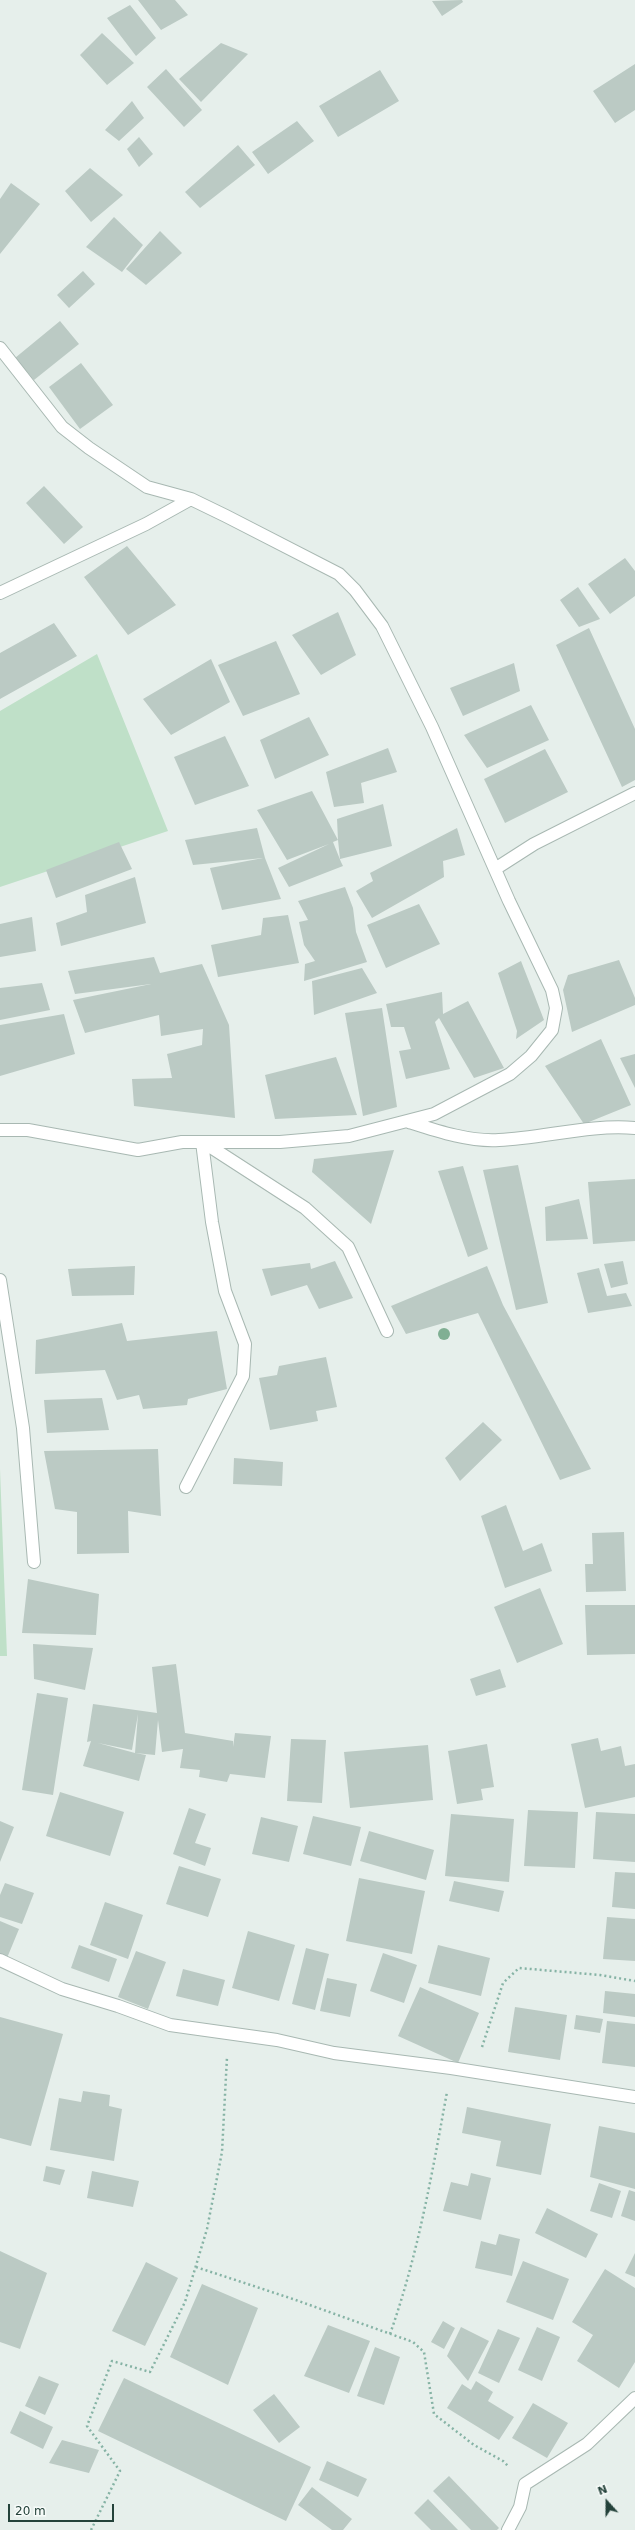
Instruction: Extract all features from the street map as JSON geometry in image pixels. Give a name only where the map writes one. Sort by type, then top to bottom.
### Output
[{"type":"street","points":[[0,348],[62,427],[147,487],[191,499],[339,574],[355,590],[386,633],[432,727],[495,869],[552,990],[556,1008],[552,1030],[531,1056],[510,1074],[434,1114],[409,1122],[349,1136],[280,1142],[182,1142],[138,1150],[28,1130],[0,1130]]},
{"type":"street","points":[[0,593],[146,524],[191,499]]},
{"type":"street","points":[[495,869],[534,844],[635,794]]},
{"type":"street","points":[[409,1122],[439,1132],[497,1141],[578,1131],[635,1128]]},
{"type":"street","points":[[202,1142],[305,1208],[348,1247],[388,1331]]},
{"type":"street","points":[[186,1487],[243,1376],[245,1344],[226,1291],[212,1222],[202,1142]]},
{"type":"street","points":[[0,1280],[24,1428],[34,1562]]},
{"type":"street","points":[[0,1960],[62,1989],[118,2006],[170,2025],[228,2035],[277,2040],[334,2053],[451,2068],[635,2096]]},
{"type":"street","points":[[508,2530],[520,2507],[525,2484],[588,2444],[635,2398]]},
{"type":"path","points":[[479,2055],[503,1983],[519,1968],[600,1975],[635,1981]]},
{"type":"path","points":[[91,2530],[120,2471],[87,2426],[103,2383],[112,2361],[150,2372],[185,2302],[207,2230],[222,2152],[228,2035]]},
{"type":"path","points":[[390,2334],[408,2284],[422,2227],[451,2068]]},
{"type":"path","points":[[196,2266],[412,2342],[424,2352],[434,2414],[474,2445],[503,2461],[525,2484]]},
{"type":"green space","points":[[97,654],[168,831],[0,887],[0,711]]},
{"type":"green space","points":[[0,1469],[7,1656],[0,1656]]},
{"type":"building","points":[[138,0],[175,0],[188,15],[161,30]]},
{"type":"building","points":[[462,0],[463,2],[442,16],[432,1]]},
{"type":"building","points":[[130,5],[156,38],[136,56],[107,18]]},
{"type":"building","points":[[102,33],[134,63],[107,85],[80,55]]},
{"type":"building","points":[[221,43],[248,54],[201,102],[179,79]]},
{"type":"building","points":[[635,64],[635,110],[615,123],[593,91]]},
{"type":"building","points":[[166,69],[202,110],[184,127],[147,87]]},
{"type":"building","points":[[380,70],[399,101],[338,137],[319,106]]},
{"type":"building","points":[[132,101],[144,118],[119,141],[105,130]]},
{"type":"building","points":[[297,121],[314,141],[268,174],[252,152]]},
{"type":"building","points":[[139,137],[153,154],[139,167],[127,149]]},
{"type":"building","points":[[238,145],[255,165],[200,208],[185,192]]},
{"type":"building","points":[[90,168],[123,195],[91,222],[65,191]]},
{"type":"building","points":[[11,183],[40,204],[0,254],[0,199]]},
{"type":"building","points":[[114,217],[143,245],[122,272],[86,247]]},
{"type":"building","points":[[160,231],[182,253],[146,285],[126,269]]},
{"type":"building","points":[[83,271],[95,284],[69,308],[57,295]]},
{"type":"building","points":[[60,321],[79,344],[34,380],[15,358]]},
{"type":"building","points":[[81,363],[113,405],[80,429],[49,387]]},
{"type":"building","points":[[44,486],[83,527],[64,544],[26,503]]},
{"type":"building","points":[[127,546],[176,605],[128,635],[84,577]]},
{"type":"building","points":[[625,558],[635,571],[635,596],[610,614],[588,584]]},
{"type":"building","points":[[578,587],[600,619],[579,627],[560,600]]},
{"type":"building","points":[[338,612],[356,655],[321,675],[292,635]]},
{"type":"building","points":[[54,623],[77,656],[0,699],[0,653]]},
{"type":"building","points":[[589,628],[635,729],[635,780],[622,787],[556,645]]},
{"type":"building","points":[[276,641],[300,694],[243,716],[218,665]]},
{"type":"building","points":[[211,659],[230,702],[171,735],[143,699]]},
{"type":"building","points":[[514,663],[520,691],[463,716],[450,688]]},
{"type":"building","points":[[531,705],[549,740],[487,768],[464,735]]},
{"type":"building","points":[[309,717],[329,755],[275,779],[260,740]]},
{"type":"building","points":[[225,736],[249,786],[195,805],[174,757]]},
{"type":"building","points":[[388,748],[397,772],[361,783],[364,803],[334,807],[326,772]]},
{"type":"building","points":[[545,749],[568,792],[505,823],[484,779]]},
{"type":"building","points":[[312,791],[338,840],[333,842],[343,866],[289,887],[278,868],[329,844],[287,860],[257,810]]},
{"type":"building","points":[[383,804],[392,846],[340,859],[337,819]]},
{"type":"building","points":[[257,828],[265,858],[281,899],[222,910],[210,868],[263,858],[193,865],[185,840]]},
{"type":"building","points":[[457,828],[465,855],[443,861],[444,877],[372,918],[356,891],[373,881],[370,873]]},
{"type":"building","points":[[119,842],[132,869],[56,898],[46,870]]},
{"type":"building","points":[[135,877],[146,923],[61,946],[56,923],[87,912],[85,895]]},
{"type":"building","points":[[345,887],[353,908],[356,932],[367,962],[304,981],[305,964],[315,961],[304,945],[299,922],[308,920],[298,901]]},
{"type":"building","points":[[419,904],[440,944],[386,968],[367,925]]},
{"type":"building","points":[[288,915],[299,963],[218,977],[211,945],[261,935],[263,918]]},
{"type":"building","points":[[32,917],[36,951],[0,957],[0,924]]},
{"type":"building","points":[[154,957],[160,973],[202,964],[229,1025],[235,1118],[134,1106],[132,1079],[172,1078],[167,1054],[202,1045],[203,1029],[161,1036],[159,1015],[85,1033],[73,1000],[151,984],[75,994],[68,971]]},
{"type":"building","points":[[619,960],[635,998],[635,1005],[572,1032],[563,990],[568,975]]},
{"type":"building","points":[[521,961],[544,1020],[516,1039],[517,1031],[498,973]]},
{"type":"building","points":[[362,968],[377,993],[314,1015],[312,981]]},
{"type":"building","points":[[42,983],[50,1010],[0,1020],[0,988]]},
{"type":"building","points":[[442,992],[443,1014],[468,1001],[504,1068],[474,1078],[439,1018],[435,1022],[450,1069],[406,1079],[399,1051],[411,1049],[404,1027],[391,1027],[386,1004]]},
{"type":"building","points":[[382,1008],[397,1107],[363,1116],[345,1013]]},
{"type":"building","points":[[64,1014],[75,1054],[0,1076],[0,1025]]},
{"type":"building","points":[[601,1039],[631,1105],[584,1124],[545,1066]]},
{"type":"building","points":[[635,1054],[635,1088],[620,1058]]},
{"type":"building","points":[[336,1057],[357,1115],[275,1119],[265,1075]]},
{"type":"building","points":[[394,1150],[371,1224],[312,1172],[314,1159]]},
{"type":"building","points":[[518,1165],[548,1303],[516,1310],[483,1170]]},
{"type":"building","points":[[463,1166],[488,1249],[468,1257],[438,1171]]},
{"type":"building","points":[[635,1179],[635,1241],[593,1244],[588,1182]]},
{"type":"building","points":[[579,1199],[588,1239],[546,1241],[545,1207]]},
{"type":"building","points":[[335,1261],[353,1298],[319,1309],[307,1285],[271,1296],[262,1269],[310,1263],[311,1269]]},
{"type":"building","points":[[623,1261],[628,1284],[611,1288],[604,1264]]},
{"type":"building","points":[[135,1266],[134,1295],[72,1296],[68,1269]]},
{"type":"building","points":[[487,1266],[503,1305],[591,1469],[560,1480],[478,1313],[406,1334],[391,1306]]},
{"type":"building","points":[[599,1268],[607,1296],[626,1293],[632,1306],[588,1313],[577,1273]]},
{"type":"building","points":[[122,1323],[127,1341],[217,1331],[227,1389],[188,1399],[187,1405],[143,1409],[139,1395],[117,1400],[105,1370],[35,1374],[36,1340]]},
{"type":"building","points":[[326,1357],[337,1407],[316,1411],[318,1421],[270,1430],[259,1378],[277,1375],[279,1366]]},
{"type":"building","points":[[102,1398],[109,1430],[47,1433],[44,1400]]},
{"type":"building","points":[[483,1422],[502,1440],[460,1481],[445,1458]]},
{"type":"building","points":[[158,1449],[161,1516],[128,1511],[129,1553],[77,1554],[77,1512],[55,1509],[44,1451]]},
{"type":"building","points":[[234,1458],[283,1462],[282,1486],[233,1484]]},
{"type":"building","points":[[506,1505],[523,1551],[542,1543],[552,1571],[505,1588],[481,1516]]},
{"type":"building","points":[[624,1532],[626,1591],[586,1592],[585,1564],[593,1564],[592,1533]]},
{"type":"building","points":[[28,1579],[99,1594],[96,1635],[22,1633]]},
{"type":"building","points":[[540,1588],[563,1644],[517,1663],[494,1607]]},
{"type":"building","points":[[585,1605],[635,1605],[635,1654],[587,1655]]},
{"type":"building","points":[[33,1644],[93,1648],[85,1690],[34,1679]]},
{"type":"building","points":[[176,1664],[185,1733],[233,1741],[233,1747],[235,1733],[271,1736],[265,1778],[230,1774],[227,1782],[199,1777],[200,1770],[180,1768],[183,1749],[162,1752],[158,1720],[155,1755],[135,1753],[146,1755],[139,1781],[83,1766],[91,1741],[87,1742],[93,1704],[157,1713],[152,1667]],"holes":[[[138,1714],[135,1753],[98,1743],[132,1750]]]},
{"type":"building","points":[[500,1669],[506,1687],[476,1696],[470,1679]]},
{"type":"building","points":[[37,1693],[68,1698],[53,1795],[22,1790]]},
{"type":"building","points":[[598,1738],[601,1751],[621,1746],[625,1766],[635,1764],[635,1797],[585,1808],[571,1744]]},
{"type":"building","points":[[291,1739],[326,1740],[322,1803],[287,1801]]},
{"type":"building","points":[[487,1744],[494,1787],[481,1789],[483,1800],[457,1804],[448,1751]]},
{"type":"building","points":[[428,1745],[433,1800],[350,1808],[344,1752]]},
{"type":"building","points":[[60,1792],[124,1812],[110,1856],[46,1836]]},
{"type":"building","points":[[189,1808],[206,1814],[195,1843],[211,1848],[205,1866],[173,1854]]},
{"type":"building","points":[[528,1810],[578,1812],[575,1868],[524,1866]]},
{"type":"building","points":[[596,1812],[635,1814],[635,1862],[593,1859]]},
{"type":"building","points":[[451,1814],[514,1819],[509,1882],[445,1876]]},
{"type":"building","points":[[313,1816],[361,1827],[351,1866],[303,1854]]},
{"type":"building","points":[[261,1817],[298,1826],[289,1862],[252,1854]]},
{"type":"building","points":[[0,1821],[14,1827],[0,1862]]},
{"type":"building","points":[[369,1831],[434,1850],[426,1880],[360,1861]]},
{"type":"building","points":[[179,1866],[221,1879],[208,1917],[166,1904]]},
{"type":"building","points":[[615,1872],[635,1873],[635,1909],[612,1907]]},
{"type":"building","points":[[359,1878],[425,1891],[412,1954],[346,1941]]},
{"type":"building","points":[[454,1881],[504,1891],[499,1912],[449,1901]]},
{"type":"building","points":[[5,1883],[34,1893],[22,1924],[0,1917],[0,1895]]},
{"type":"building","points":[[105,1902],[143,1915],[128,1959],[90,1945]]},
{"type":"building","points":[[607,1917],[635,1919],[635,1961],[603,1959]]},
{"type":"building","points":[[0,1921],[19,1929],[7,1958],[0,1955]]},
{"type":"building","points":[[248,1931],[295,1945],[279,2001],[232,1988]]},
{"type":"building","points":[[79,1945],[117,1959],[109,1982],[71,1968]]},
{"type":"building","points":[[438,1945],[490,1958],[481,1996],[428,1983]]},
{"type":"building","points":[[306,1948],[329,1954],[315,2010],[292,2004]]},
{"type":"building","points":[[136,1951],[166,1962],[148,2009],[118,1997]]},
{"type":"building","points":[[383,1953],[417,1965],[404,2003],[370,1991]]},
{"type":"building","points":[[183,1969],[225,1980],[218,2006],[176,1996]]},
{"type":"building","points":[[327,1978],[357,1984],[350,2017],[320,2011]]},
{"type":"building","points":[[420,1987],[479,2013],[458,2063],[398,2036]]},
{"type":"building","points":[[605,1991],[635,1994],[635,2017],[603,2013]]},
{"type":"building","points":[[515,2007],[567,2015],[560,2060],[508,2052]]},
{"type":"building","points":[[576,2015],[603,2019],[600,2033],[574,2029]]},
{"type":"building","points":[[0,2017],[63,2034],[31,2146],[0,2138]]},
{"type":"building","points":[[607,2021],[635,2024],[635,2067],[602,2063]]},
{"type":"building","points":[[83,2091],[110,2095],[109,2106],[122,2109],[114,2161],[50,2150],[59,2098],[81,2102]]},
{"type":"building","points":[[467,2107],[551,2124],[541,2175],[496,2166],[501,2141],[462,2133]]},
{"type":"building","points":[[599,2126],[635,2133],[635,2189],[590,2177]]},
{"type":"building","points":[[46,2166],[65,2170],[60,2185],[43,2181]]},
{"type":"building","points":[[92,2171],[139,2181],[133,2207],[87,2198]]},
{"type":"building","points":[[471,2173],[491,2178],[481,2220],[443,2211],[451,2182],[468,2186]]},
{"type":"building","points":[[599,2183],[621,2191],[612,2218],[590,2211]]},
{"type":"building","points":[[629,2190],[635,2192],[635,2221],[621,2216]]},
{"type":"building","points":[[547,2208],[598,2234],[586,2258],[535,2233]]},
{"type":"building","points":[[499,2234],[520,2239],[512,2276],[475,2268],[481,2241],[496,2245]]},
{"type":"building","points":[[0,2251],[47,2273],[20,2349],[0,2342]]},
{"type":"building","points":[[635,2253],[635,2277],[625,2273]]},
{"type":"building","points":[[523,2261],[569,2279],[553,2320],[506,2302]]},
{"type":"building","points":[[146,2262],[178,2278],[145,2346],[112,2331]]},
{"type":"building","points":[[605,2269],[635,2288],[635,2362],[619,2388],[577,2361],[593,2335],[572,2322]]},
{"type":"building","points":[[202,2284],[258,2308],[228,2385],[170,2357]]},
{"type":"building","points":[[443,2321],[455,2328],[444,2349],[431,2342]]},
{"type":"building","points":[[328,2325],[370,2341],[349,2393],[304,2376]]},
{"type":"building","points":[[461,2327],[489,2341],[468,2381],[447,2356]]},
{"type":"building","points":[[537,2327],[560,2337],[542,2381],[518,2370]]},
{"type":"building","points":[[498,2329],[520,2338],[499,2383],[478,2373]]},
{"type":"building","points":[[375,2347],[400,2357],[384,2405],[357,2396]]},
{"type":"building","points":[[39,2376],[59,2384],[45,2415],[25,2406]]},
{"type":"building","points":[[124,2378],[311,2467],[286,2521],[98,2431]]},
{"type":"building","points":[[476,2381],[493,2392],[488,2401],[514,2417],[499,2440],[447,2408],[462,2384],[471,2390]]},
{"type":"building","points":[[274,2394],[300,2427],[279,2443],[253,2410]]},
{"type":"building","points":[[533,2403],[568,2423],[547,2458],[512,2438]]},
{"type":"building","points":[[20,2411],[53,2427],[43,2449],[10,2433]]},
{"type":"building","points":[[62,2440],[99,2450],[89,2473],[49,2463]]},
{"type":"building","points":[[327,2461],[367,2479],[358,2497],[319,2480]]},
{"type":"building","points":[[449,2476],[499,2528],[497,2530],[471,2530],[433,2491]]},
{"type":"building","points":[[312,2487],[352,2519],[343,2530],[332,2530],[298,2505]]},
{"type":"building","points":[[428,2499],[458,2530],[431,2530],[414,2513]]}]
